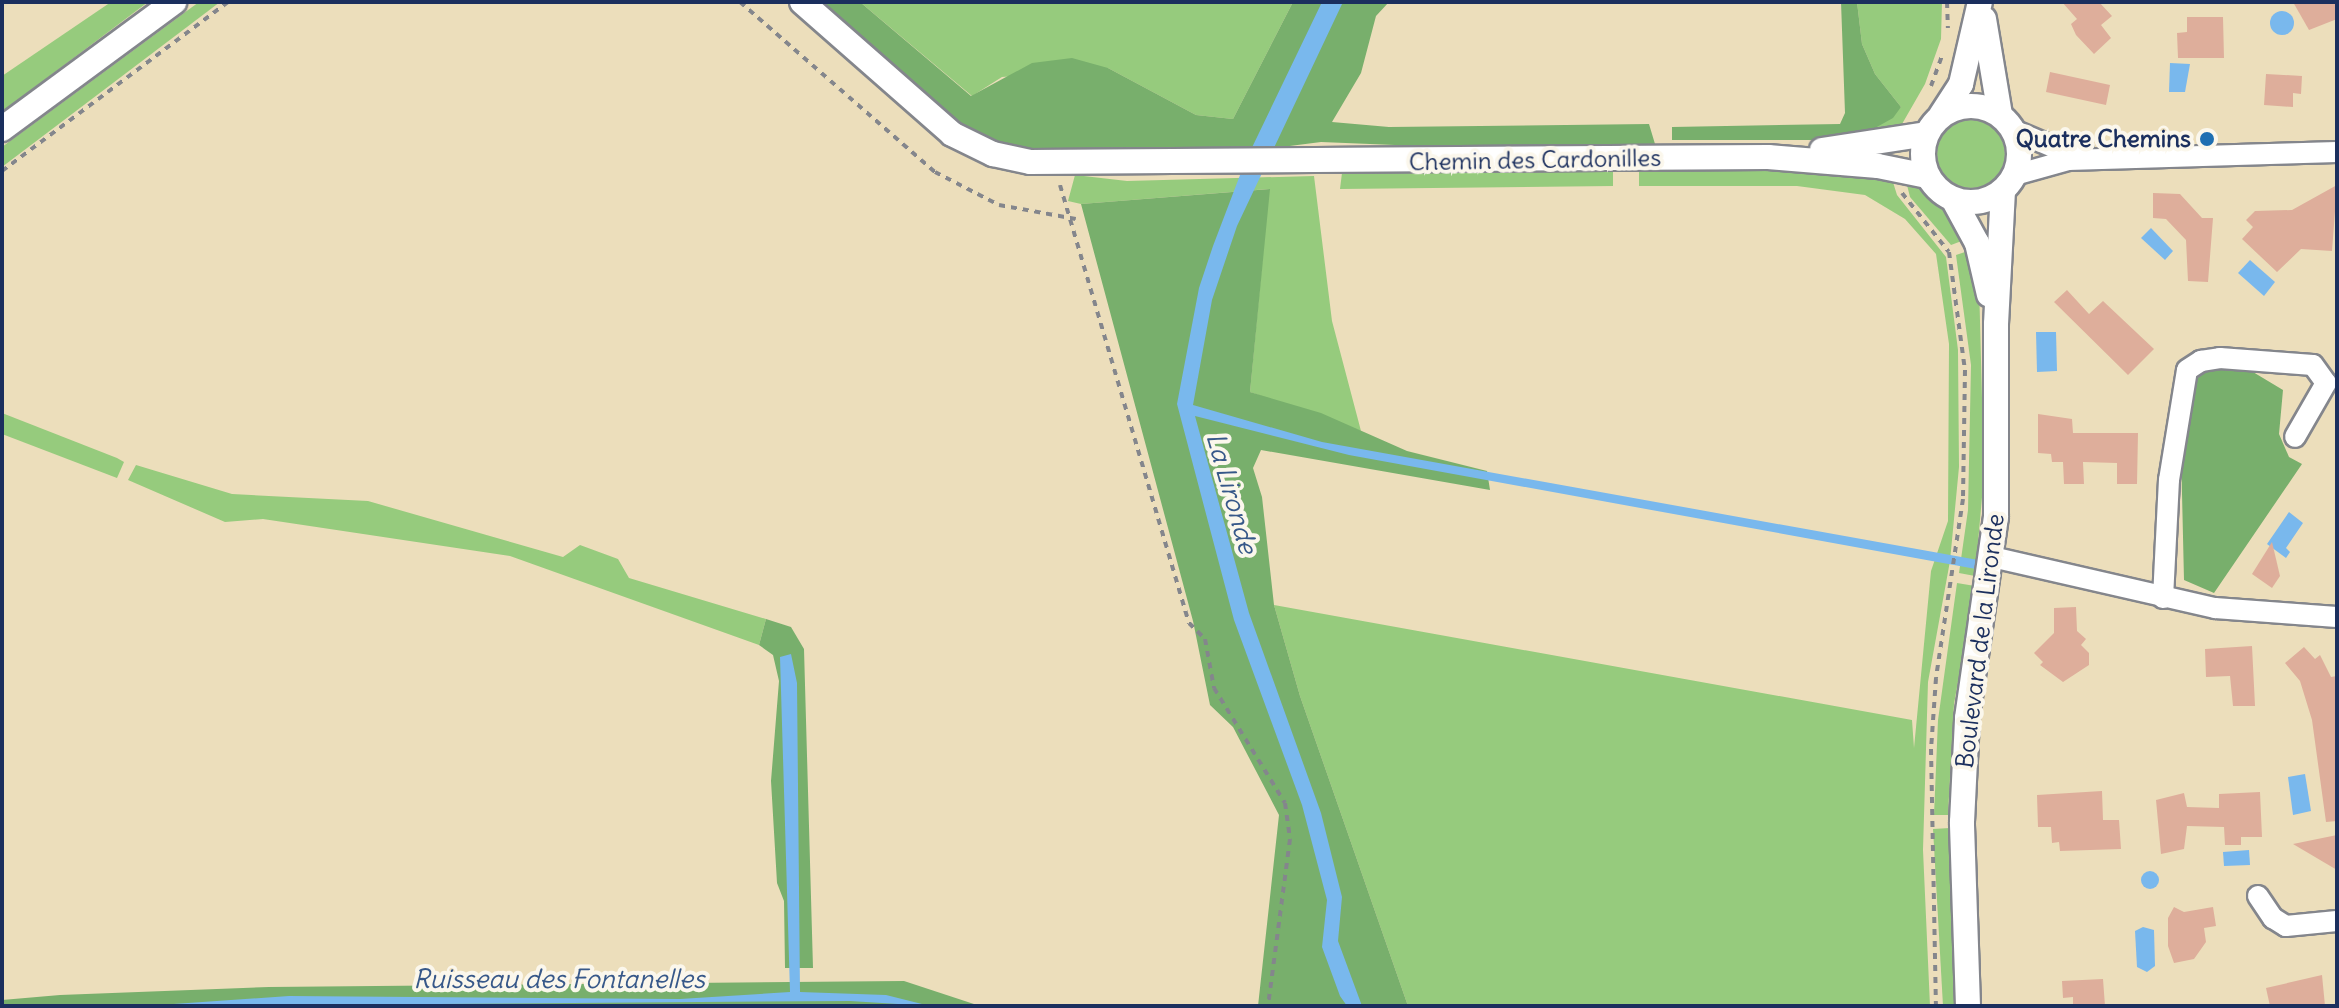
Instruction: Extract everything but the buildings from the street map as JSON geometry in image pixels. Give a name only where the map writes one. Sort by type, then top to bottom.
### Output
[{"type":"street","points":[[2,129],[174,2]]},
{"type":"street","name":"Chemin des Cardonilles","points":[[802,2],[952,134],[1007,158],[1053,164],[1221,164],[1768,157],[1898,170],[1927,176]]},
{"type":"street","points":[[1981,2],[2006,123],[2019,148],[2009,183]]},
{"type":"street","points":[[1981,2],[1961,84],[1933,126],[1922,155],[1927,176],[1953,199],[1974,203],[2051,162],[2131,156],[2337,152]]},
{"type":"street","points":[[1933,126],[1969,106],[2053,147],[2131,156]]},
{"type":"street","name":"Chemin des Cardonilles","points":[[1768,157],[1933,126]]},
{"type":"street","name":"Boulevard de la Lironde","points":[[1968,1006],[1962,822],[1967,733],[1992,557],[1996,324],[2009,183]]},
{"type":"street","name":"Boulevard de la Lironde","points":[[1953,199],[1977,243],[1996,324]]},
{"type":"street","points":[[2163,598],[2169,480],[2187,370],[2201,361],[2220,358],[2313,365],[2326,383],[2295,437]]},
{"type":"street","points":[[1992,557],[2215,608],[2337,617]]},
{"type":"street","points":[[2258,896],[2273,918],[2286,926],[2337,921]]},
{"type":"path","points":[[2,171],[228,2]]},
{"type":"path","points":[[740,2],[935,172],[999,205],[1073,218]]},
{"type":"path","points":[[1947,2],[1947,34]]},
{"type":"path","points":[[1928,91],[1945,46]]},
{"type":"path","points":[[1053,164],[1073,218],[1189,623],[1205,639],[1214,688],[1285,803],[1290,839],[1268,1006]]},
{"type":"path","points":[[1898,170],[1902,193],[1949,252],[1965,370],[1963,499],[1936,678],[1931,749],[1936,1006]]},
{"type":"green space","points":[[111,2],[148,2],[2,112],[2,76]]},
{"type":"green space","points":[[199,2],[220,2],[2,167],[2,147]]},
{"type":"green space","points":[[810,2],[860,2],[971,96],[1032,63],[1072,58],[1108,68],[1196,115],[1233,119],[1293,2],[1389,2],[1376,16],[1361,73],[1332,122],[1389,127],[1649,124],[1655,144],[1468,148],[1321,142],[1241,152],[1225,148],[1031,155],[963,135]]},
{"type":"green space","points":[[860,2],[1293,2],[1233,119],[1196,115],[1108,68],[1002,77],[972,96]]},
{"type":"green space","points":[[1841,2],[1857,2],[1862,44],[1875,74],[1901,107],[1893,118],[1866,133],[1830,140],[1672,140],[1672,127],[1840,124],[1845,113]]},
{"type":"green space","points":[[1857,2],[1942,2],[1941,39],[1925,84],[1898,131],[1866,133],[1901,107],[1875,74],[1862,44]]},
{"type":"green space","points":[[1971,120],[1995,130],[2005,154],[1995,178],[1971,188],[1947,178],[1937,154],[1947,130]]},
{"type":"green space","points":[[1639,169],[1838,172],[1892,179],[1897,195],[1946,257],[1958,350],[1959,467],[1950,561],[1928,682],[1923,850],[1930,1006],[1408,1006],[1300,696],[1274,605],[1912,720],[1914,748],[1931,571],[1948,521],[1949,344],[1936,254],[1905,219],[1865,195],[1797,186],[1639,186]]},
{"type":"green space","points":[[1613,172],[1613,186],[1340,189],[1342,173]]},
{"type":"green space","points":[[1075,175],[1127,181],[1314,176],[1332,321],[1361,431],[1250,392],[1269,189],[1081,204],[1068,201]]},
{"type":"green space","points":[[1905,177],[1943,204],[1967,239],[1951,245],[1910,197]]},
{"type":"green space","points":[[1270,189],[1250,392],[1321,413],[1407,451],[1487,471],[1490,490],[1261,450],[1253,468],[1262,497],[1274,605],[1300,696],[1408,1006],[1258,1006],[1279,815],[1233,727],[1210,705],[1193,621],[1081,204]]},
{"type":"green space","points":[[1971,250],[1979,283],[1984,475],[1975,576],[1959,573],[1968,510],[1971,365],[1956,255]]},
{"type":"green space","points":[[2210,369],[2253,372],[2283,390],[2279,434],[2289,457],[2302,464],[2214,593],[2184,580],[2181,450],[2192,382]]},
{"type":"green space","points":[[2,413],[117,458],[124,462],[117,478],[2,434]]},
{"type":"green space","points":[[136,465],[232,494],[368,501],[563,557],[580,545],[618,559],[629,578],[766,619],[759,645],[510,556],[263,519],[225,522],[128,480]]},
{"type":"green space","points":[[1957,583],[1975,586],[1954,704],[1948,815],[1934,815],[1938,720]]},
{"type":"green space","points":[[766,619],[791,627],[804,649],[813,968],[785,968],[784,901],[777,883],[771,781],[779,681],[773,655],[759,645]]},
{"type":"green space","points":[[1950,828],[1957,1006],[1943,1006],[1933,829]]},
{"type":"green space","points":[[904,981],[980,1006],[2,1006],[2,1000],[60,995],[269,987]]},
{"type":"water","points":[[1322,2],[1343,2],[1237,226],[1212,300],[1193,405],[1322,442],[1978,560],[1976,569],[1349,455],[1195,416],[1249,613],[1321,813],[1342,897],[1338,941],[1362,1006],[1347,1006],[1340,996],[1322,947],[1327,900],[1302,805],[1234,620],[1177,404],[1199,288],[1213,246],[1245,162]]},
{"type":"water","points":[[2282,11],[2290,15],[2294,23],[2290,31],[2282,35],[2274,31],[2270,23],[2274,15]]},
{"type":"water","points":[[2170,63],[2190,64],[2185,92],[2169,92]]},
{"type":"water","points":[[2151,228],[2173,251],[2165,260],[2141,238]]},
{"type":"water","points":[[2250,260],[2275,282],[2264,296],[2238,273]]},
{"type":"water","points":[[2036,332],[2056,332],[2057,371],[2037,372]]},
{"type":"water","points":[[2289,512],[2303,523],[2286,548],[2290,552],[2286,558],[2267,544]]},
{"type":"water","points":[[791,654],[797,683],[800,992],[886,995],[930,1006],[850,1001],[145,1006],[289,996],[680,999],[790,992],[780,657]]},
{"type":"water","points":[[2305,774],[2311,811],[2293,815],[2288,777]]},
{"type":"water","points":[[2249,850],[2250,865],[2224,866],[2223,852]]},
{"type":"water","points":[[2146,871],[2154,871],[2159,880],[2157,887],[2146,889],[2141,884],[2141,876]]},
{"type":"water","points":[[2143,927],[2154,930],[2155,966],[2147,972],[2137,967],[2135,931]]},
{"type":"place","name":"Quatre Chemins","points":[[2207,139]]},
{"type":"water label","name":"La Lironde","points":[[1232,493]]},
{"type":"water label","name":"Ruisseau des Fontanelles","points":[[559,979]]}]
